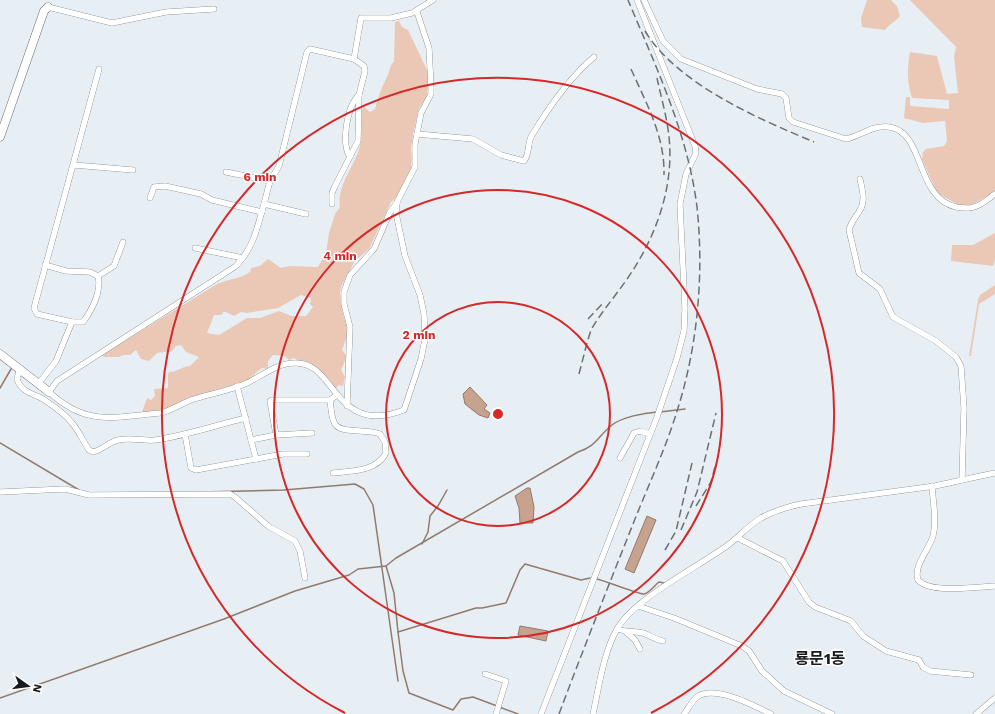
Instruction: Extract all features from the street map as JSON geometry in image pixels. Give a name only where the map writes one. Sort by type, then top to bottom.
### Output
[{"type":"street","points":[[354,59],[361,18],[391,18],[417,12],[433,0]]},
{"type":"street","points":[[541,714],[658,416],[684,331],[685,309],[680,204],[686,174],[696,153],[695,146],[636,0]]},
{"type":"street","points":[[644,0],[663,41],[681,59],[757,89],[782,94],[786,98],[789,118],[793,122],[846,139],[865,130],[882,127],[895,128],[899,130],[913,146],[921,168],[930,185],[939,199],[946,204],[957,207],[976,207],[995,194]]},
{"type":"street","points":[[0,137],[2,124],[44,11],[48,7],[112,23],[166,12],[214,9]]},
{"type":"street","points":[[347,406],[350,326],[344,304],[344,292],[350,276],[374,248],[390,212],[398,202],[415,167],[415,144],[421,113],[430,94],[429,48],[417,12]]},
{"type":"street","points":[[49,392],[57,381],[236,266],[243,258],[253,243],[270,181],[279,166],[307,52],[310,49],[354,59],[364,66],[365,71],[359,95],[358,141],[332,193],[332,204]]},
{"type":"street","points":[[417,134],[473,139],[501,155],[524,161],[527,158],[527,147],[531,136],[575,73],[594,57]]},
{"type":"street","points":[[45,265],[66,271],[90,272],[98,276],[100,282],[92,310],[83,322],[72,322],[37,314],[34,311],[34,308],[45,265],[74,165],[99,69]]},
{"type":"street","points":[[350,157],[346,148],[347,130],[351,106],[359,95]]},
{"type":"street","points":[[74,165],[132,170]]},
{"type":"street","points":[[226,172],[270,181]]},
{"type":"street","points":[[860,180],[863,200],[861,208],[851,224],[850,230],[859,273],[880,289],[888,310],[893,318],[936,341],[956,357],[961,366],[964,408],[962,480]]},
{"type":"street","points":[[150,198],[154,187],[165,186],[201,194],[212,200],[262,212]]},
{"type":"street","points":[[0,354],[40,383],[61,404],[88,416],[108,418],[168,411],[191,400],[237,386],[280,367],[294,363],[303,364],[313,369],[327,382],[347,406],[353,410],[364,414],[381,416],[390,415],[404,410],[421,359],[425,339],[424,314],[420,295],[405,256],[396,214],[398,202]]},
{"type":"street","points":[[264,204],[306,214]]},
{"type":"street","points":[[98,276],[114,266],[123,242]]},
{"type":"street","points":[[195,248],[243,258]]},
{"type":"street","points":[[40,383],[56,361],[72,322]]},
{"type":"street","points":[[20,368],[17,379],[20,386],[31,394],[46,401],[66,417],[93,452],[115,440],[134,438],[155,440],[185,434],[246,418]]},
{"type":"street","points":[[237,386],[256,459]]},
{"type":"street","points":[[276,435],[270,401],[330,400],[337,395]]},
{"type":"street","points":[[330,400],[334,423],[338,427],[350,431],[375,431],[383,438],[386,448],[386,453],[380,463],[361,470],[333,473]]},
{"type":"street","points":[[620,458],[634,433],[640,431],[650,434]]},
{"type":"street","points":[[251,440],[276,435],[312,433]]},
{"type":"street","points":[[185,434],[191,468],[196,470],[283,454],[307,454]]},
{"type":"street","points":[[593,714],[609,651],[617,629],[638,606],[738,538],[759,520],[783,508],[854,495],[932,486],[995,473]]},
{"type":"street","points":[[932,486],[934,525],[933,536],[917,571],[918,580],[925,585],[963,589],[995,586]]},
{"type":"street","points":[[0,492],[65,489],[89,495],[230,494],[268,526],[295,541],[300,551],[306,578]]},
{"type":"street","points":[[738,538],[783,561],[812,606],[851,621],[864,636],[879,648],[904,658],[919,660],[923,667],[930,671],[971,675]]},
{"type":"street","points":[[638,606],[674,618],[742,646],[749,652],[762,671],[784,691],[832,714]]},
{"type":"street","points":[[617,629],[626,632],[645,634],[654,640],[663,641]]},
{"type":"street","points":[[626,632],[635,640],[640,649]]},
{"type":"street","points":[[485,674],[506,681],[496,714]]},
{"type":"street","points":[[684,714],[697,697],[707,694],[737,698],[771,714]]},
{"type":"street","points":[[976,714],[995,698]]},
{"type":"shaded area","points":[[867,0],[891,0],[897,6],[900,16],[885,30],[862,27],[861,18]]},
{"type":"shaded area","points":[[910,0],[995,0],[995,192],[969,206],[959,205],[937,193],[922,159],[923,152],[926,149],[944,146],[947,141],[945,121],[923,123],[904,118],[906,97],[910,97],[910,106],[949,109],[949,100],[912,98],[908,75],[910,52],[937,56],[947,94],[958,93],[954,57],[956,47]]},
{"type":"shaded area","points":[[399,21],[402,27],[408,30],[428,72],[428,89],[426,98],[419,108],[413,134],[411,169],[396,198],[391,202],[369,249],[355,261],[341,287],[340,292],[343,314],[347,327],[347,336],[342,350],[347,356],[341,370],[345,377],[343,386],[339,385],[335,389],[330,380],[306,361],[299,361],[294,358],[289,360],[285,356],[273,355],[268,361],[268,369],[262,368],[244,382],[187,398],[176,406],[162,411],[142,412],[147,398],[151,400],[155,396],[154,389],[168,388],[168,374],[170,372],[190,366],[199,357],[186,352],[181,345],[176,346],[172,351],[157,353],[149,361],[141,359],[136,350],[130,355],[123,355],[119,357],[104,357],[102,355],[217,284],[238,278],[250,272],[251,268],[260,266],[268,259],[281,268],[289,266],[318,267],[326,253],[329,233],[335,214],[340,207],[343,184],[359,149],[362,111],[364,107],[370,112],[375,109],[381,90],[394,61],[395,22]],"holes":[[[301,295],[311,298],[310,304],[313,307],[306,316],[291,316],[279,311],[260,318],[247,318],[219,335],[207,333],[214,315],[222,315],[223,312],[226,312],[234,316],[241,312],[247,313],[278,308]]]},
{"type":"shaded area","points":[[995,233],[995,260],[993,266],[951,261],[952,245],[973,245]]},
{"type":"shaded area","points":[[995,285],[995,294],[979,304],[971,356],[969,356],[978,300],[980,295]]},
{"type":"shaded area","points":[[470,387],[487,405],[484,409],[490,413],[488,418],[479,415],[465,404],[463,394]]},
{"type":"shaded area","points":[[527,488],[530,488],[534,507],[533,523],[520,523],[519,508],[515,496]]},
{"type":"shaded area","points":[[647,516],[656,520],[634,573],[625,569]]},
{"type":"shaded area","points":[[520,626],[548,631],[546,641],[518,635]]},
{"type":"waterway","points":[[0,388],[11,369]]},
{"type":"waterway","points":[[660,412],[685,409]]},
{"type":"waterway","points":[[0,698],[224,619],[295,591],[349,575],[358,569],[386,566],[396,558],[589,447],[616,422],[633,416],[657,412]]},
{"type":"waterway","points":[[0,443],[79,490]]},
{"type":"waterway","points":[[199,492],[284,490],[355,484],[364,489],[373,505],[398,681]]},
{"type":"waterway","points":[[422,544],[428,532],[430,516],[438,506],[447,490]]},
{"type":"waterway","points":[[386,566],[394,593],[398,632],[476,608],[506,603],[520,570],[525,564],[581,580],[590,578]]},
{"type":"waterway","points":[[597,579],[641,594],[650,591],[659,582],[664,583]]},
{"type":"waterway","points":[[398,632],[403,671],[409,693],[453,710],[461,699],[473,697],[497,706]]},
{"type":"waterway","points":[[499,707],[518,714]]},
{"type":"railway","points":[[559,714],[673,423],[685,384],[695,334],[698,308],[700,257],[697,207],[693,180],[679,127],[670,101],[628,0]]},
{"type":"railway","points":[[645,31],[659,50],[677,67],[698,83],[745,111],[814,142]]},
{"type":"railway","points":[[631,69],[654,120],[661,147],[664,175]]},
{"type":"railway","points":[[579,374],[591,330],[628,278],[642,255],[657,223],[662,206],[669,172],[670,155],[667,122],[657,78]]},
{"type":"railway","points":[[588,319],[604,302]]},
{"type":"railway","points":[[681,530],[697,492],[716,413]]},
{"type":"railway","points":[[665,550],[676,531],[692,463]]},
{"type":"railway","points":[[696,506],[711,482],[715,467]]},
{"type":"district","name":"룡문1동","points":[[820,658]]}]
